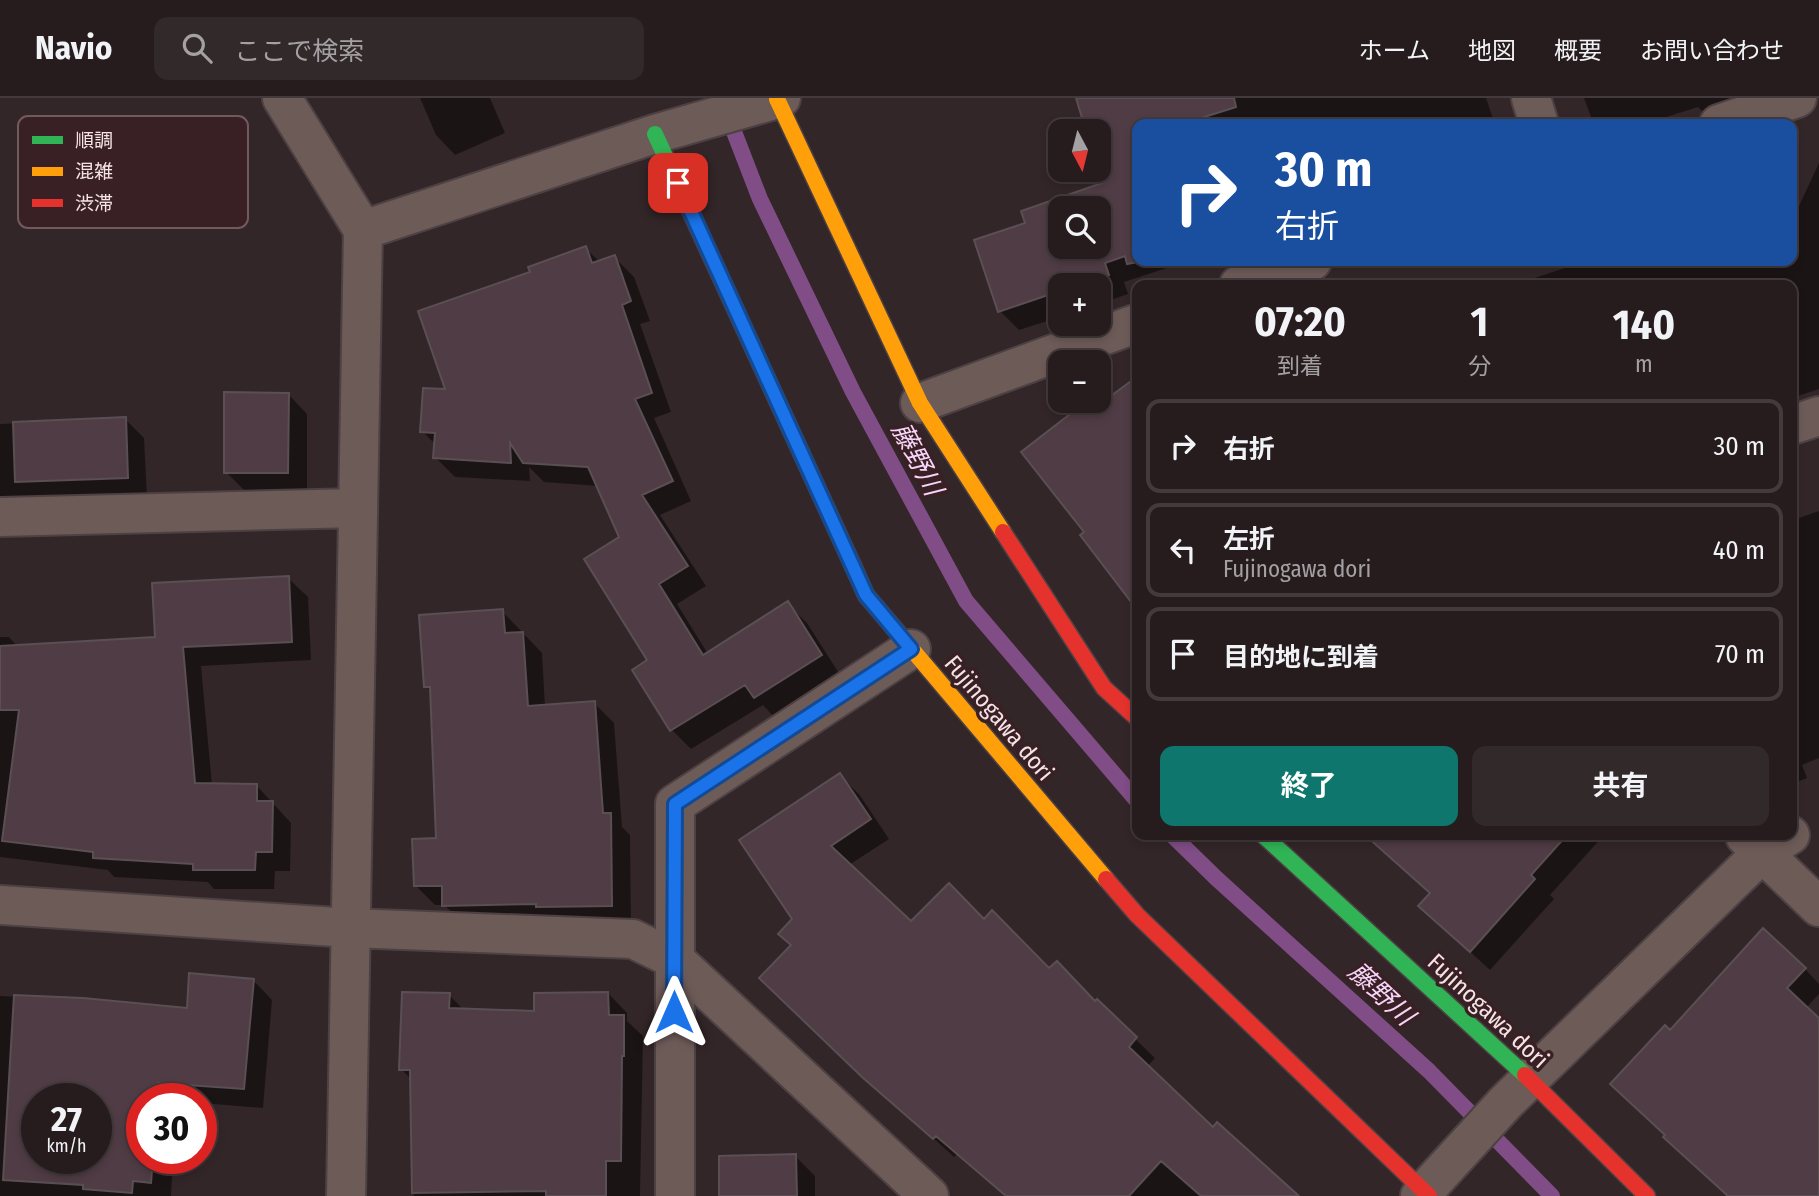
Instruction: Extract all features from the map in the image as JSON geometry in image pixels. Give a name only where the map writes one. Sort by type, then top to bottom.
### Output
[{"type":"street","points":[[282,98],[363,230],[346,1196]]},
{"type":"street","points":[[1531,98],[1537,119]]},
{"type":"street","points":[[1734,119],[1797,98]]},
{"type":"street","points":[[363,230],[655,134],[779,99],[920,403],[1104,688],[1132,714]]},
{"type":"street","name":"Fujinogawa dori","points":[[655,134],[866,595],[1137,915],[1429,1188]]},
{"type":"street","points":[[1256,280],[1297,266]]},
{"type":"street","points":[[920,403],[1132,325]]},
{"type":"street","points":[[1797,423],[1819,416]]},
{"type":"street","points":[[0,517],[358,508]]},
{"type":"street","points":[[675,1196],[675,804],[911,649]]},
{"type":"street","points":[[1797,828],[1819,818]]},
{"type":"street","name":"Fujinogawa dori","points":[[1268,840],[1517,1090],[1647,1196]]},
{"type":"street","points":[[1429,1188],[1517,1090],[1771,840]]},
{"type":"street","points":[[1773,840],[1819,907]]},
{"type":"street","points":[[0,905],[351,928],[633,939],[674,959],[929,1196]]},
{"type":"building","points":[[1076,98],[1234,98],[1236,107],[1198,119],[1132,119],[1132,263],[1127,264],[1125,256],[1105,263],[1108,273],[1048,273],[1048,295],[998,312],[974,240],[1025,223],[1021,211],[1048,202],[1048,259],[1111,259],[1111,196],[1064,196],[1111,182],[1111,119],[1082,119]]},
{"type":"building","points":[[586,246],[592,263],[615,255],[631,301],[622,305],[652,393],[635,399],[673,481],[642,495],[688,566],[659,584],[703,655],[788,601],[822,655],[754,698],[745,685],[670,731],[632,670],[647,660],[584,559],[619,537],[588,467],[523,463],[510,443],[511,463],[433,458],[435,433],[420,432],[423,388],[445,389],[418,311],[530,272],[528,267]]},
{"type":"building","points":[[1132,380],[1132,603],[1080,535],[1084,532],[1021,452],[1071,413],[1111,413],[1111,396]]},
{"type":"building","points":[[224,392],[289,393],[288,473],[224,473]]},
{"type":"building","points":[[126,417],[128,478],[15,482],[13,422]]},
{"type":"building","points":[[289,576],[292,642],[183,647],[195,783],[257,784],[257,801],[273,801],[272,852],[256,852],[255,870],[193,870],[193,864],[93,858],[93,852],[2,841],[19,710],[0,710],[0,646],[155,637],[152,583]]},
{"type":"building","points":[[503,609],[505,633],[523,632],[528,706],[595,701],[603,813],[611,813],[612,906],[442,906],[442,886],[414,886],[412,839],[436,838],[430,687],[424,687],[419,615]]},
{"type":"building","points":[[840,773],[871,819],[831,846],[911,921],[949,883],[984,919],[992,910],[1049,968],[1057,961],[1095,1001],[1097,999],[1137,1037],[1129,1047],[1213,1127],[1217,1122],[1299,1196],[1201,1196],[1161,1161],[1129,1196],[1006,1196],[936,1136],[933,1139],[862,1077],[759,978],[791,945],[778,934],[792,919],[739,840]]},
{"type":"building","points":[[1371,840],[1562,840],[1531,875],[1535,879],[1470,952],[1418,906],[1430,893]]},
{"type":"building","points":[[1763,928],[1806,968],[1787,988],[1819,1018],[1819,1196],[1728,1196],[1610,1084],[1665,1025],[1670,1030]]},
{"type":"building","points":[[189,973],[254,979],[244,1089],[217,1087],[217,1083],[126,1083],[126,1174],[152,1174],[151,1183],[133,1181],[132,1193],[83,1189],[83,1185],[3,1180],[14,995],[83,998],[187,1008]]},
{"type":"building","points":[[402,992],[450,993],[449,1008],[534,1011],[534,993],[608,992],[609,1015],[624,1015],[624,1056],[621,1161],[606,1161],[606,1196],[546,1196],[546,1191],[412,1193],[410,1070],[399,1070]]},
{"type":"building","points":[[796,1154],[797,1196],[719,1196],[719,1156]]},
{"type":"waterway","name":"藤野川","points":[[726,111],[760,199],[853,392],[966,601],[1132,795]]},
{"type":"waterway","name":"藤野川","points":[[1177,840],[1429,1071],[1552,1196]]},
{"type":"traffic: fast","points":[[655,134],[853,566]]},
{"type":"traffic: fast","points":[[1268,840],[1525,1075]]},
{"type":"traffic: slow","points":[[777,99],[920,403],[1003,532]]},
{"type":"traffic: slow","points":[[853,566],[866,595],[1106,879]]},
{"type":"traffic: jam","points":[[1003,532],[1104,688],[1132,714]]},
{"type":"traffic: jam","points":[[1106,879],[1137,915],[1429,1196]]},
{"type":"traffic: jam","points":[[1525,1075],[1647,1196]]},
{"type":"route","points":[[674,1012],[675,804],[911,649],[866,595],[678,183]]}]
